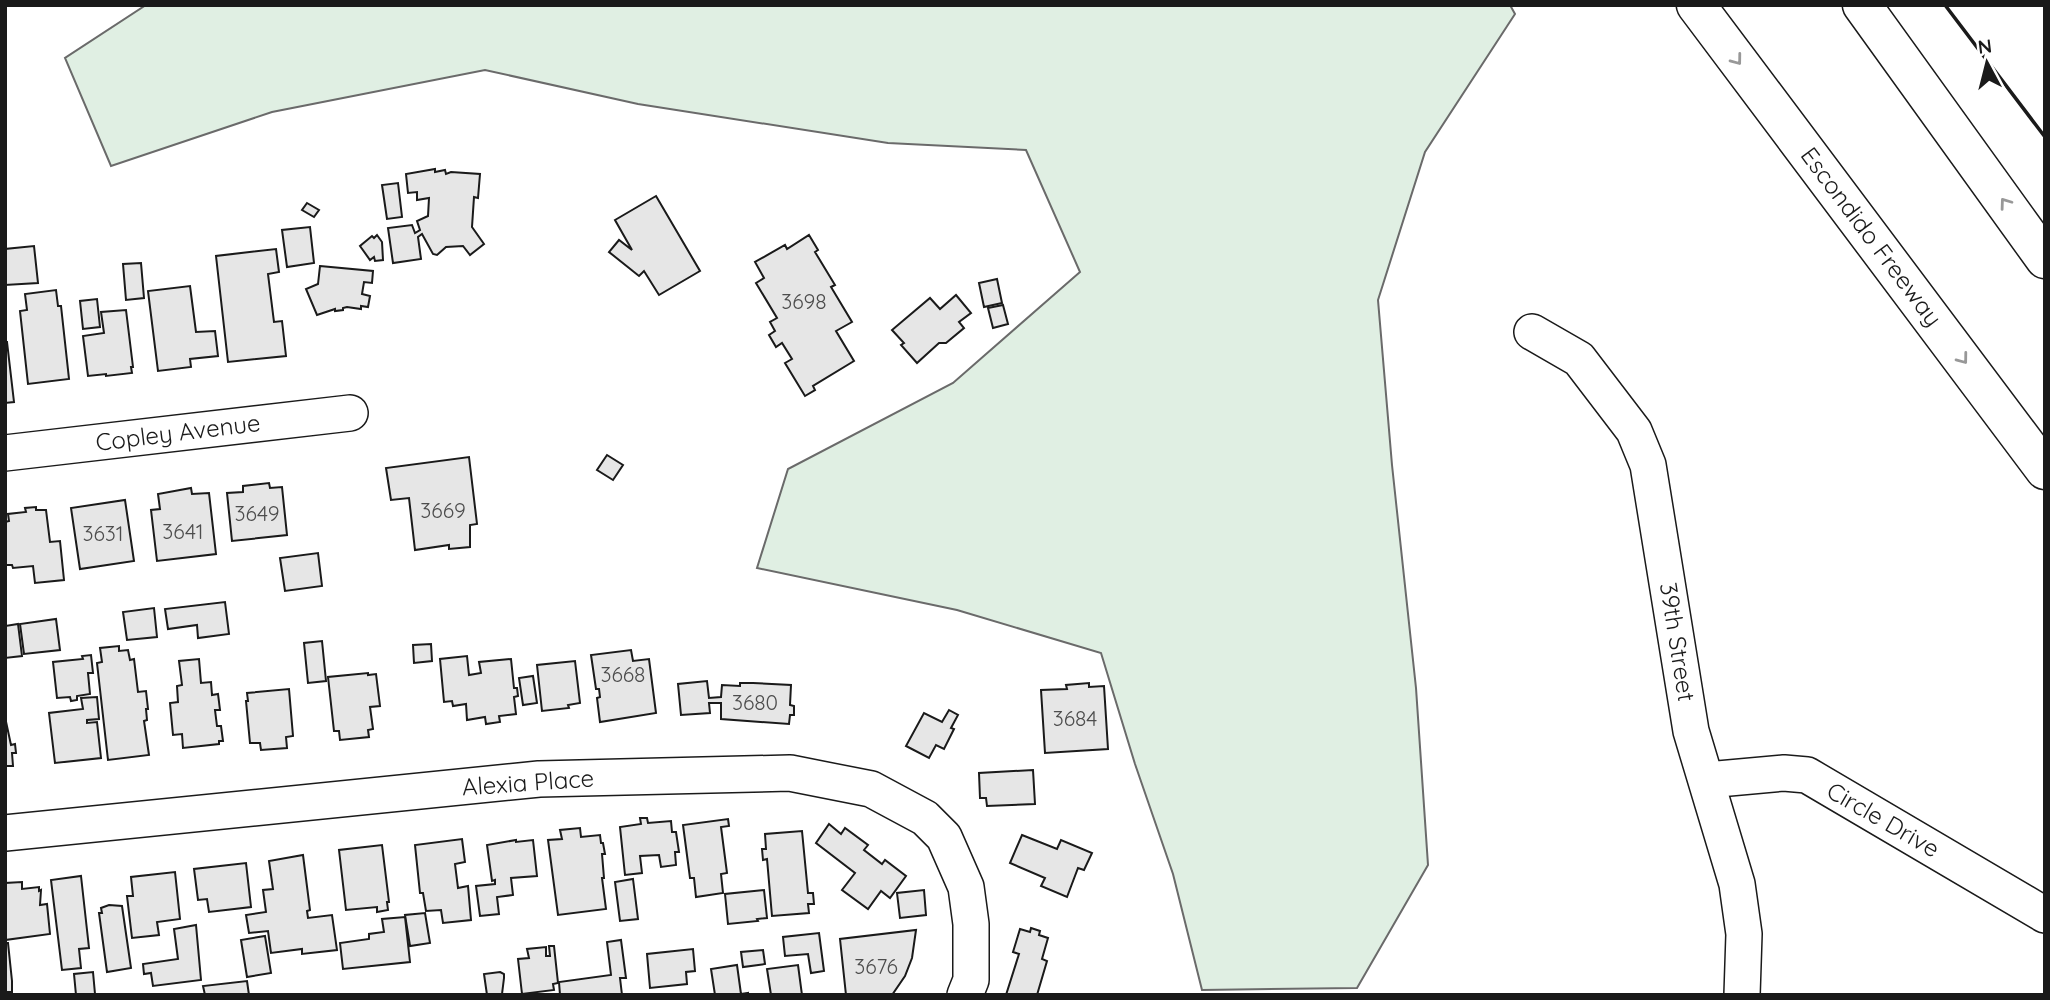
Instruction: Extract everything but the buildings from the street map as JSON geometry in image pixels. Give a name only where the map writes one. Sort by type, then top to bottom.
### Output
[{"type":"highway","name":"Escondido Freeway","points":[[1696,5],[2045,470]]},
{"type":"highway","points":[[1862,5],[2045,259]]},
{"type":"street","name":"39th Street","points":[[1532,332],[1579,359],[1634,431],[1648,465],[1691,732],[1737,884],[1744,934],[1742,995]]},
{"type":"street","name":"Copley Avenue","points":[[5,453],[350,413]]},
{"type":"street","name":"Alexia Place","points":[[5,833],[540,779],[790,773],[871,789],[925,818],[944,837],[966,887],[971,923],[971,980],[965,995]]},
{"type":"street","name":"Circle Drive","points":[[1707,780],[1784,774],[1807,775],[2045,915]]},
{"type":"green space","points":[[146,5],[1510,5],[1515,14],[1425,152],[1378,300],[1392,465],[1416,688],[1428,865],[1357,988],[1202,990],[1173,874],[1101,653],[957,610],[757,568],[788,469],[953,383],[1080,272],[1026,150],[888,143],[638,104],[485,70],[272,112],[111,166],[65,58]]},
{"type":"wall","points":[[1945,5],[2045,137]]}]
